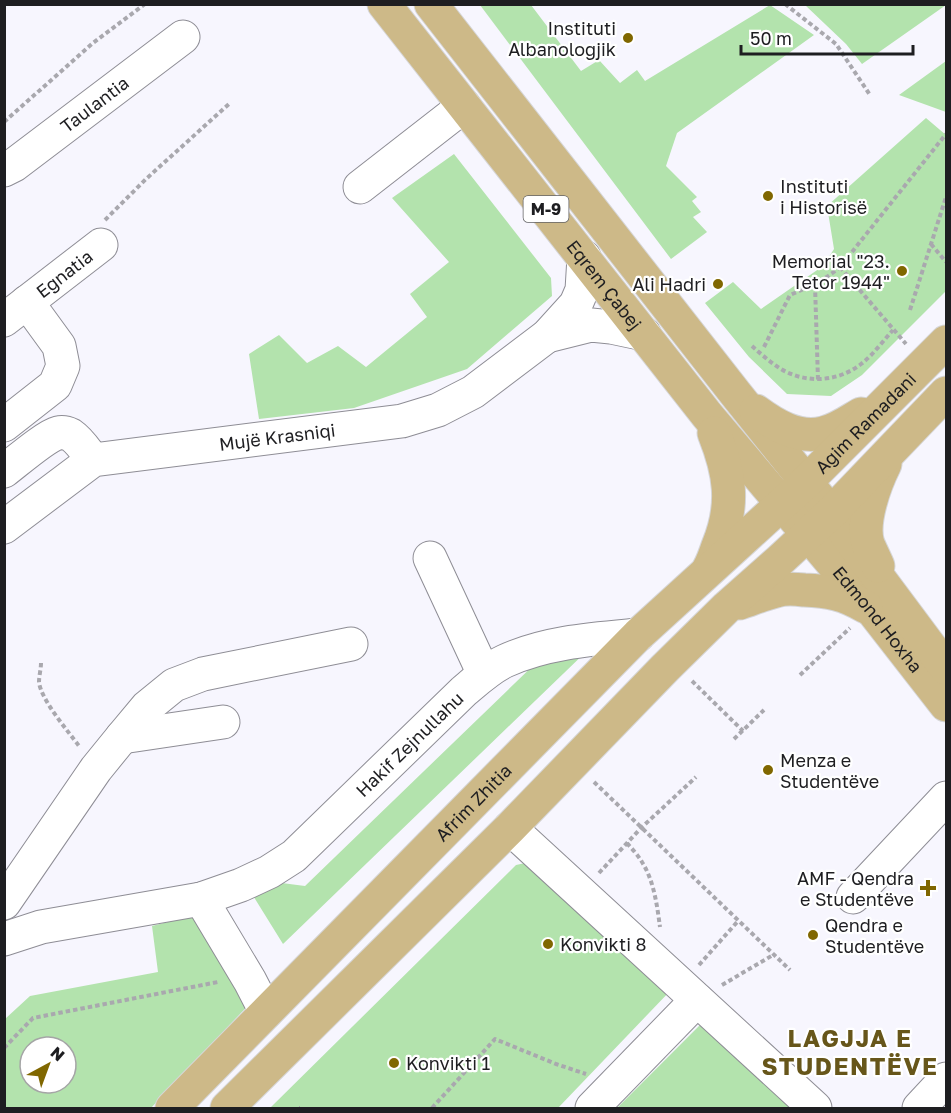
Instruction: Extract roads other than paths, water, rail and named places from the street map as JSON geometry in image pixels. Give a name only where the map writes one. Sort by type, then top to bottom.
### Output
[{"type":"main road","name":"Eqrem Çabej","points":[[384,4],[707,415],[808,534]]},
{"type":"main road","name":"Eqrem Çabej","points":[[431,4],[831,513]]},
{"type":"main road","name":"Agim Ramadani","points":[[782,504],[946,342]]},
{"type":"main road","points":[[735,393],[757,412],[784,429],[806,434],[821,434],[836,428],[894,394]]},
{"type":"main road","name":"Agim Ramadani","points":[[808,534],[946,393]]},
{"type":"main road","points":[[703,577],[721,539],[729,506],[726,469],[707,415]]},
{"type":"main road","points":[[727,607],[777,590],[790,589],[814,589],[835,593],[856,601],[881,601],[868,543],[866,520],[874,488],[897,443]]},
{"type":"main road","name":"Afrim Zhitia","points":[[172,1108],[638,635],[782,504]]},
{"type":"main road","name":"Edmond Hoxha","points":[[831,513],[881,601],[946,705]]},
{"type":"main road","points":[[227,1108],[510,828],[665,668],[727,607],[808,534]]},
{"type":"main road","name":"Edmond Hoxha","points":[[808,534],[881,601],[946,668]]},
{"type":"street","name":"Taulantia","points":[[4,170],[14,165],[183,37]]},
{"type":"street","points":[[360,187],[464,106]]},
{"type":"street","name":"Egnatia","points":[[4,425],[55,385],[63,366],[59,346],[16,311],[99,236]]},
{"type":"street","points":[[547,336],[576,304],[582,290],[584,257]]},
{"type":"street","points":[[547,336],[591,325],[644,334]]},
{"type":"street","name":"Mujë Krasniqi","points":[[4,527],[93,460],[402,421],[438,410],[473,392],[547,336]]},
{"type":"street","points":[[4,471],[48,438],[56,433],[64,432],[79,441],[93,460]]},
{"type":"street","points":[[430,558],[483,674]]},
{"type":"street","name":"Hakif Zejnullahu","points":[[4,939],[41,927],[201,899],[269,872],[294,856],[483,674],[505,661],[542,648],[638,635]]},
{"type":"street","points":[[4,903],[122,736],[147,707],[174,685],[203,674],[351,644]]},
{"type":"street","points":[[122,736],[223,722]]},
{"type":"street","points":[[852,897],[946,798]]},
{"type":"street","points":[[510,828],[815,1108]]},
{"type":"street","points":[[201,899],[248,977],[266,1012]]},
{"type":"street","points":[[592,1108],[634,1065],[689,993]]},
{"type":"street","points":[[919,1108],[946,1079]]},
{"type":"place","name":"Instituti Albanologjik","points":[[628,38]]},
{"type":"place","name":"Instituti i Historisë","points":[[768,196]]},
{"type":"place","name":"Memorial \"23. Tetor 1944\"","points":[[902,271]]},
{"type":"place","name":"Ali Hadri","points":[[718,284]]},
{"type":"place","name":"Menza e Studentëve","points":[[768,770]]},
{"type":"place","name":"AMF - Qendra e Studentëve","points":[[928,888]]},
{"type":"place","name":"Qendra e Studentëve","points":[[813,935]]},
{"type":"place","name":"Konvikti 8","points":[[548,944]]},
{"type":"place","name":"Konvikti 1","points":[[394,1063]]},
{"type":"district","name":"LAGJJA E STUDENTËVE","points":[[850,1051]]}]
